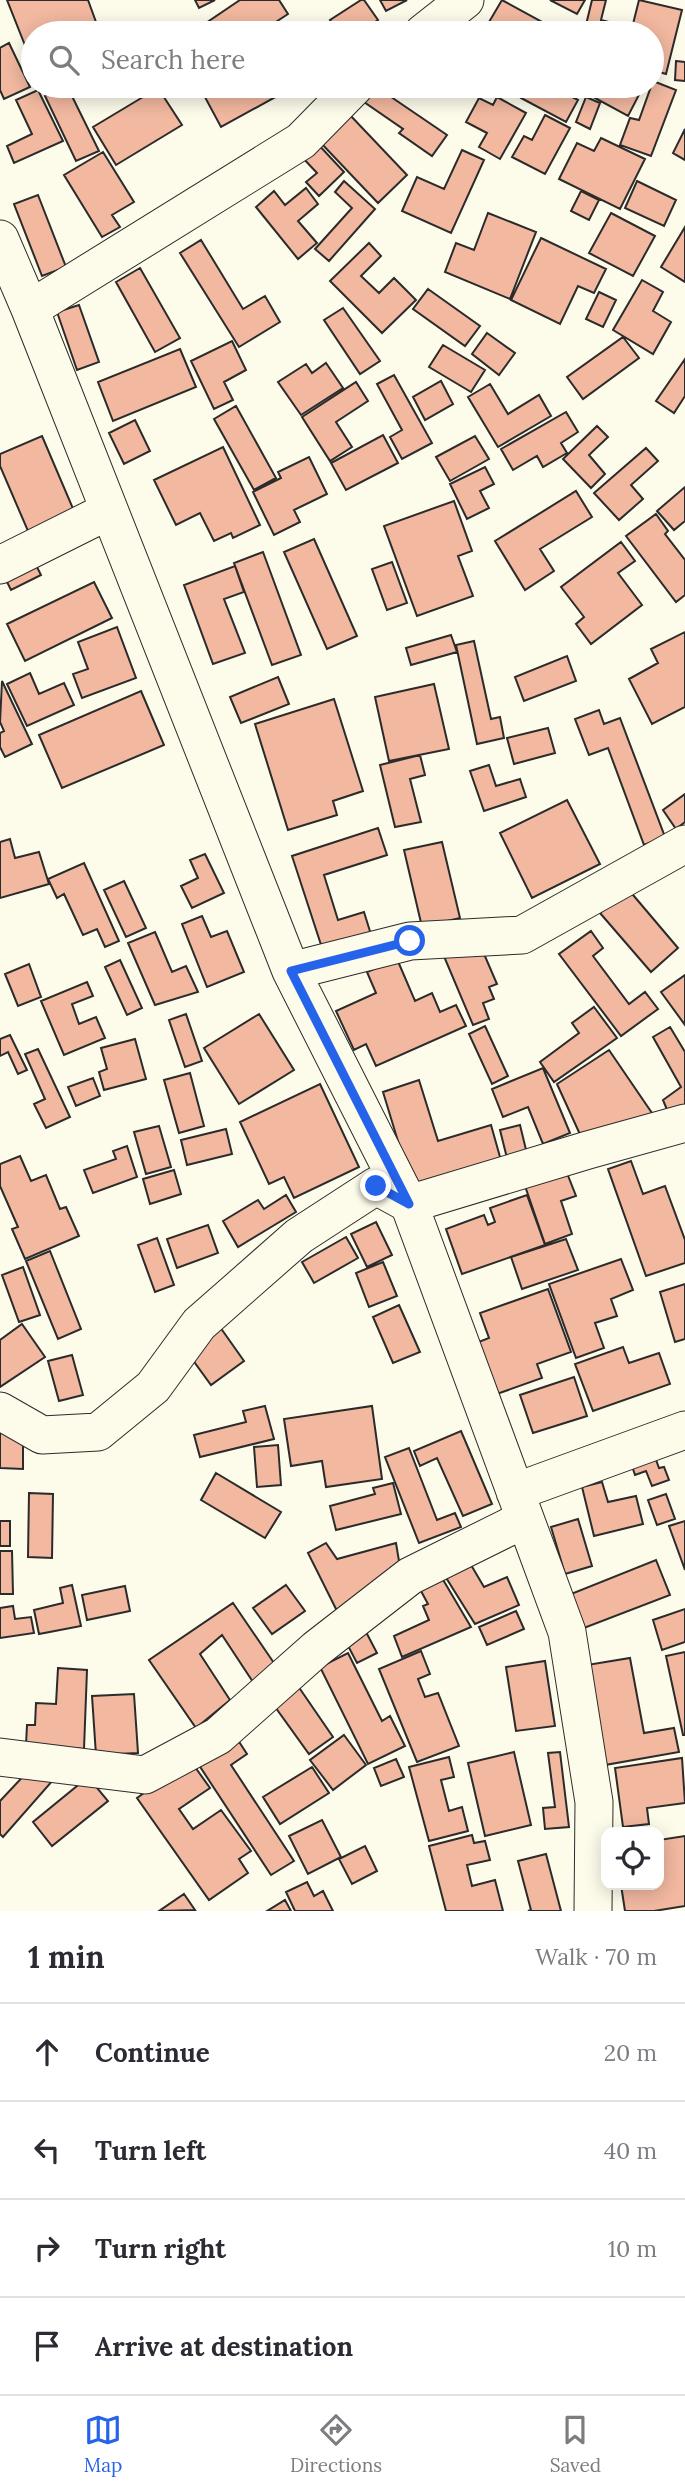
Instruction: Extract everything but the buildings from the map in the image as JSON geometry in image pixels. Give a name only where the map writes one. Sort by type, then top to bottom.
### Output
[{"type":"street","points":[[438,21],[465,0]]},
{"type":"street","points":[[30,309],[301,141],[340,98]]},
{"type":"street","points":[[0,239],[291,971],[409,1204],[567,1632],[594,1802],[593,1911]]},
{"type":"street","points":[[0,565],[108,510]]},
{"type":"street","points":[[291,971],[410,941],[522,935],[685,844]]},
{"type":"street","points":[[0,1411],[42,1436],[98,1432],[153,1387],[199,1324],[299,1236],[376,1186],[409,1204],[685,1124]]},
{"type":"street","points":[[0,1757],[145,1775],[218,1736],[316,1649],[410,1576],[520,1506],[685,1430]]},
{"type":"route","points":[[376,1186],[409,1204],[291,971],[410,941]]}]
